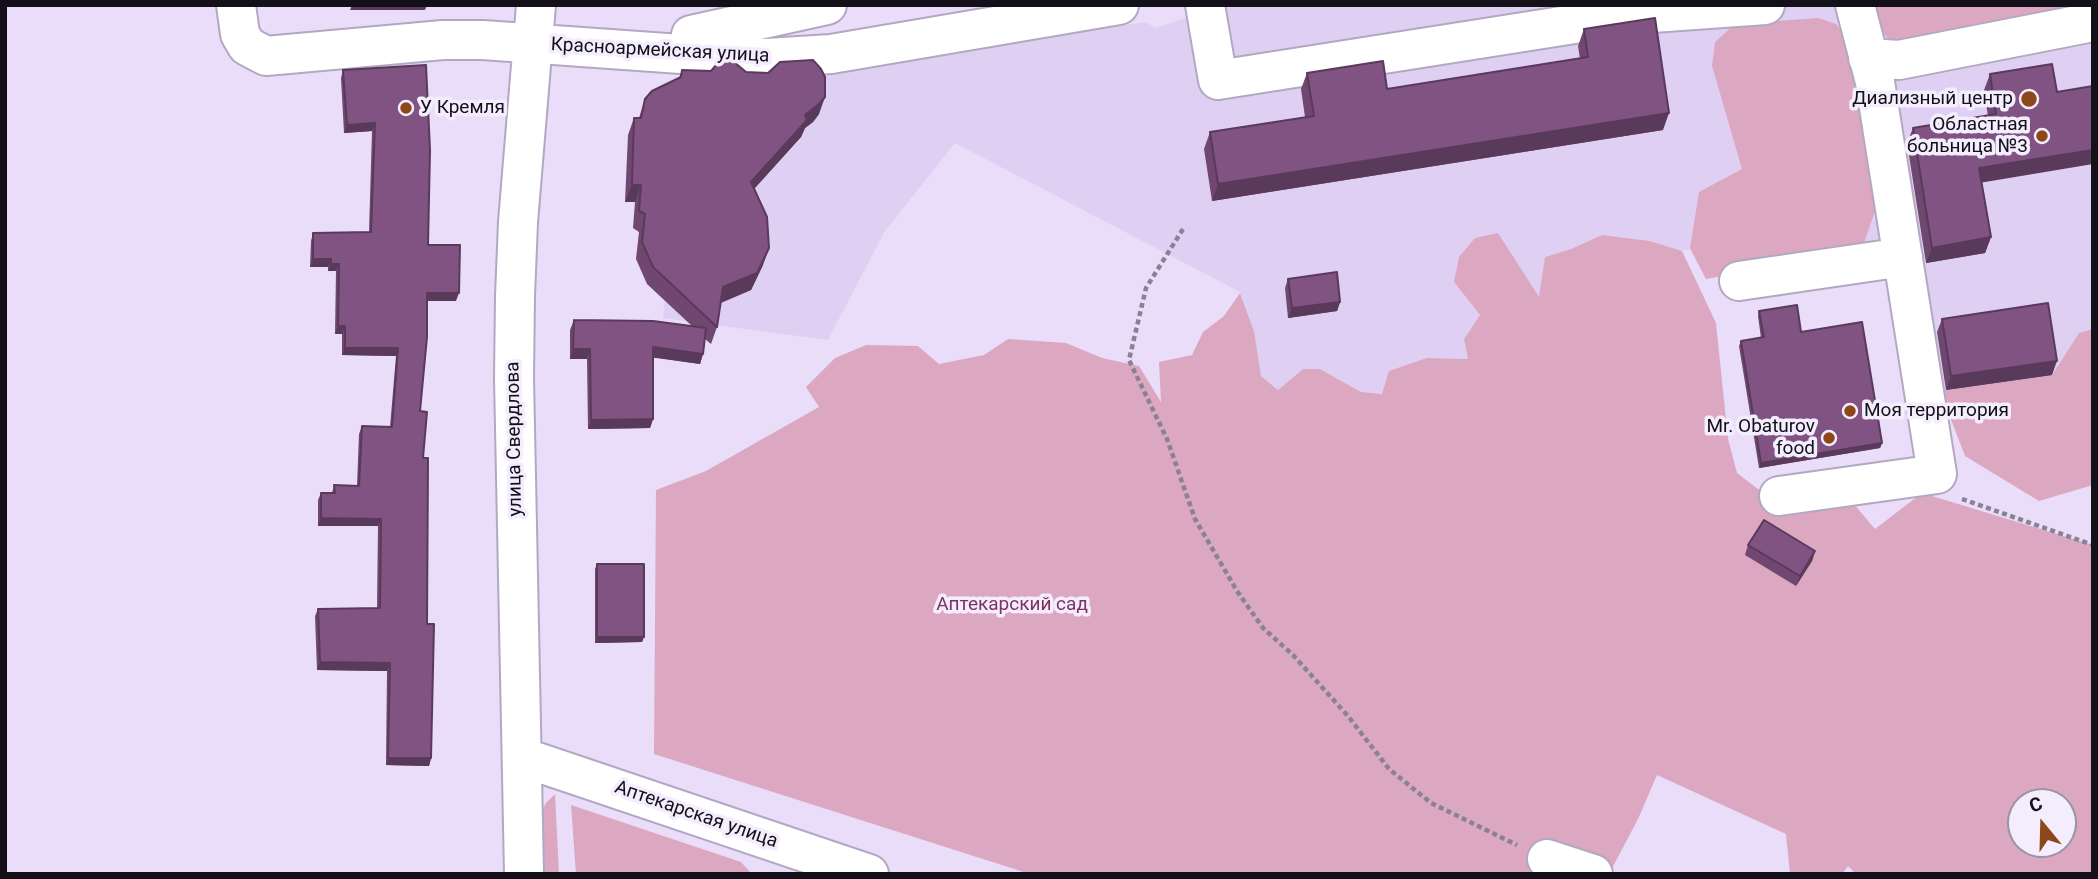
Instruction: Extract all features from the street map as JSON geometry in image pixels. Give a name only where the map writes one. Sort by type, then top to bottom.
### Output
[{"type":"street","name":"Красноармейская улица","points":[[236,5],[240,34],[247,46],[266,56],[443,40],[533,43],[709,57],[767,58],[831,54],[1119,5]]},
{"type":"street","name":"улица Свердлова","points":[[524,874],[513,378],[514,296],[536,5]]},
{"type":"street","points":[[691,35],[827,5]]},
{"type":"street","points":[[1205,5],[1218,80],[1638,14],[1765,5]]},
{"type":"street","points":[[1779,496],[1937,474],[1875,82],[1855,5]]},
{"type":"street","points":[[1868,58],[1899,60],[2093,22]]},
{"type":"street","points":[[1739,281],[1903,257]]},
{"type":"street","name":"Аптекарская улица","points":[[522,757],[869,874]]},
{"type":"street","points":[[1547,859],[1593,874]]},
{"type":"path","points":[[1183,229],[1146,288],[1129,360],[1167,439],[1195,519],[1237,591],[1263,628],[1293,655],[1348,716],[1389,769],[1431,803],[1547,859]]},
{"type":"path","points":[[1937,474],[1949,491],[1968,503],[2093,545]]},
{"type":"shaded area","points":[[1222,5],[2093,5],[2093,329],[2079,333],[2052,375],[1940,391],[1926,276],[1862,249],[1706,279],[1690,249],[1682,251],[1650,241],[1602,235],[1545,257],[1540,298],[1454,282],[1480,315],[1464,339],[1468,359],[1427,358],[1382,394],[1361,392],[1320,369],[1303,369],[1278,390],[1261,376],[1254,331],[1240,292],[955,143],[885,231],[828,340],[663,318],[665,296],[743,201],[801,138],[799,129],[816,74],[1145,22],[1156,28]]},
{"type":"green space","points":[[1868,5],[2075,5],[2069,10],[1893,43],[1871,22]]},
{"type":"green space","points":[[1818,18],[1836,24],[1853,46],[1882,190],[1862,249],[1706,279],[1690,248],[1699,192],[1742,169],[1712,66],[1715,42],[1735,24]]},
{"type":"green space","name":"Аптекарский сад","points":[[1498,233],[1539,297],[1545,257],[1602,235],[1650,241],[1682,251],[1716,323],[1728,439],[1737,473],[1771,499],[1848,497],[1875,529],[1922,493],[2093,545],[2093,874],[1856,874],[1848,866],[1842,874],[1790,874],[1786,834],[1657,775],[1609,874],[1030,874],[654,754],[656,490],[706,471],[819,407],[806,387],[835,358],[866,345],[918,346],[939,364],[984,355],[1008,339],[1066,343],[1102,358],[1139,366],[1161,402],[1159,362],[1192,355],[1203,332],[1224,316],[1240,293],[1254,331],[1261,376],[1278,390],[1303,369],[1320,369],[1361,392],[1382,394],[1389,371],[1427,358],[1468,359],[1464,339],[1480,315],[1454,282],[1459,257],[1475,238]]},
{"type":"green space","points":[[2093,329],[2093,485],[2039,501],[1965,456],[1940,391],[2052,375],[2079,333]]},
{"type":"green space","points":[[555,794],[559,874],[543,874],[540,814]]},
{"type":"green space","points":[[571,805],[741,862],[752,874],[576,874]]},
{"type":"building","points":[[1655,18],[1669,113],[1218,184],[1210,132],[1314,116],[1307,73],[1383,61],[1387,89],[1588,57],[1584,29]]},
{"type":"building","points":[[813,60],[825,77],[825,97],[805,115],[807,120],[751,182],[767,217],[769,248],[757,273],[723,287],[717,327],[653,267],[642,242],[645,214],[639,211],[641,185],[632,185],[634,118],[641,118],[645,99],[652,91],[681,77],[682,70],[711,71],[717,64],[727,61],[734,62],[746,72],[768,73],[780,62]]},
{"type":"building","points":[[2052,64],[2057,92],[2093,86],[2093,150],[1979,168],[1991,237],[1932,248],[1913,128],[1996,114],[1990,74]]},
{"type":"building","points":[[426,65],[430,150],[428,245],[460,245],[459,293],[427,293],[427,337],[420,411],[427,412],[423,458],[428,458],[427,624],[434,624],[431,758],[388,758],[390,663],[320,662],[318,609],[380,608],[381,519],[321,518],[321,493],[335,493],[334,485],[359,486],[362,426],[392,427],[398,348],[345,348],[345,326],[338,326],[339,264],[331,264],[331,259],[313,259],[313,233],[371,232],[375,123],[347,125],[343,70]]},
{"type":"building","points":[[1337,272],[1340,302],[1292,308],[1288,279]]},
{"type":"building","points":[[2048,303],[2057,361],[1951,376],[1942,319]]},
{"type":"building","points":[[1797,305],[1801,332],[1862,322],[1882,443],[1761,463],[1741,341],[1764,337],[1759,311]]},
{"type":"building","points":[[574,320],[653,321],[706,328],[703,354],[653,347],[653,419],[591,420],[590,349],[573,349]]},
{"type":"building","points":[[1764,520],[1815,551],[1800,576],[1748,545]]},
{"type":"building","points":[[597,564],[644,564],[644,637],[597,637]]},
{"type":"place","name":"Диализный центр","points":[[2029,99]]},
{"type":"place","name":"У Кремля","points":[[406,108]]},
{"type":"place","name":"Областная больница №3","points":[[2042,136]]},
{"type":"place","name":"Моя территория","points":[[1850,411]]},
{"type":"place","name":"Mr. Obaturov food","points":[[1829,438]]}]
